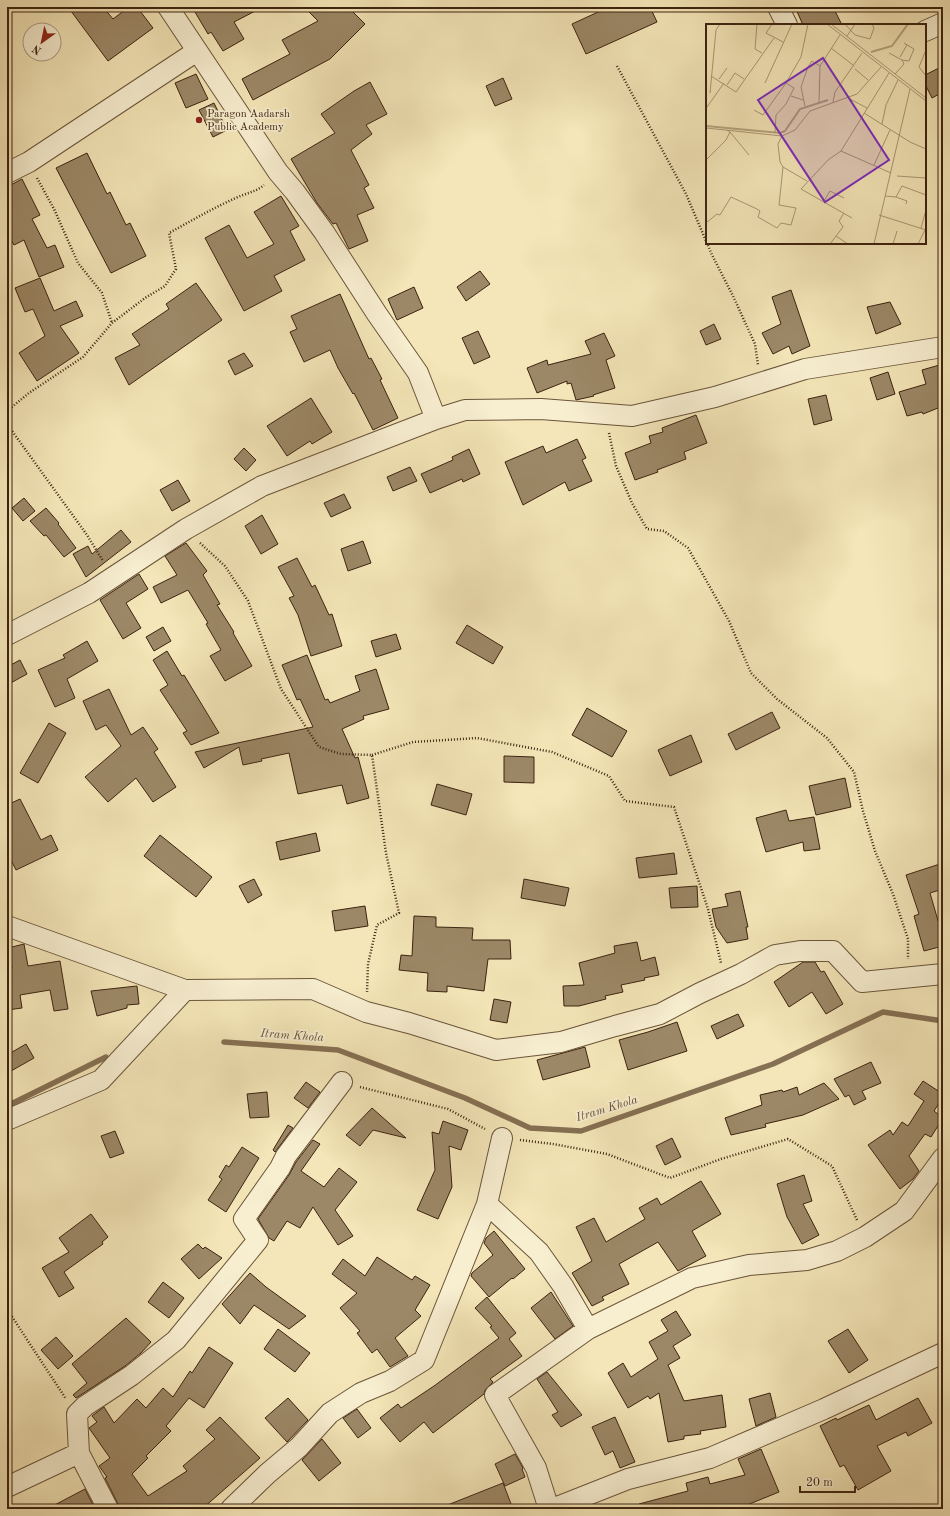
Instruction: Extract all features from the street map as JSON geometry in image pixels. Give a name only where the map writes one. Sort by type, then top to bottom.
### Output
[{"type":"street","points":[[168,7],[278,172],[295,192],[324,232],[377,314],[418,373],[436,419]]},
{"type":"street","points":[[778,7],[786,24]]},
{"type":"street","points":[[926,31],[943,23]]},
{"type":"street","points":[[7,173],[29,162],[196,51]]},
{"type":"street","points":[[7,635],[89,593],[186,529],[262,486],[436,419],[465,410],[542,409],[632,416],[715,397],[804,369],[943,347]]},
{"type":"street","points":[[7,926],[186,990],[313,989],[366,1012],[409,1023],[496,1050],[561,1042],[660,1014],[775,955],[800,951],[833,951],[862,982],[943,974]]},
{"type":"street","points":[[7,1120],[101,1080],[186,990]]},
{"type":"street","points":[[108,1509],[79,1453],[77,1414],[85,1406],[132,1375],[176,1340],[258,1240],[244,1220],[280,1168],[286,1156],[342,1082]]},
{"type":"street","points":[[231,1509],[267,1474],[299,1447],[330,1413],[361,1393],[390,1381],[424,1360],[486,1204],[502,1138]]},
{"type":"street","points":[[943,1158],[904,1210],[865,1237],[837,1252],[807,1260],[749,1265],[692,1278],[588,1329],[495,1395],[536,1468],[550,1509],[628,1479],[710,1458],[824,1409],[943,1353]]},
{"type":"street","points":[[486,1204],[539,1252],[563,1286],[588,1329]]},
{"type":"street","points":[[7,1487],[79,1453]]},
{"type":"path","points":[[617,66],[686,194],[706,241]]},
{"type":"path","points":[[29,162],[54,209],[78,263],[102,293],[112,323]]},
{"type":"path","points":[[7,411],[29,393],[83,357],[112,323],[145,298],[165,286],[176,269],[169,233],[195,218],[230,201],[258,190],[278,172]]},
{"type":"path","points":[[707,244],[755,344],[760,383]]},
{"type":"path","points":[[605,414],[616,466],[632,503],[647,529],[664,531],[688,548],[729,621],[752,673],[777,699],[827,738],[854,772],[863,811],[875,851],[893,894],[908,939],[908,977]]},
{"type":"path","points":[[7,424],[87,535],[114,577]]},
{"type":"path","points":[[186,529],[225,566],[248,601],[281,689],[319,747],[341,754],[372,754],[413,742],[477,738],[552,752],[609,776],[625,801],[674,807],[708,909],[726,981]]},
{"type":"path","points":[[366,1012],[368,964],[377,926],[399,913],[386,853],[372,754]]},
{"type":"path","points":[[342,1082],[448,1109],[502,1138],[553,1144],[607,1154],[670,1178],[721,1159],[788,1139],[832,1166],[865,1237]]},
{"type":"path","points":[[7,1309],[77,1414]]},
{"type":"building","points":[[68,7],[103,7],[113,19],[129,7],[137,7],[153,28],[108,61]]},
{"type":"building","points":[[192,7],[263,7],[234,22],[244,39],[223,51],[211,32],[208,34]]},
{"type":"building","points":[[304,7],[348,7],[365,24],[330,59],[253,100],[242,79],[290,54],[282,40],[318,21]]},
{"type":"building","points":[[609,7],[650,7],[657,22],[586,54],[572,24]]},
{"type":"building","points":[[795,7],[833,7],[842,24],[803,24]]},
{"type":"building","points":[[943,66],[943,92],[932,98],[926,86],[926,74]]},
{"type":"building","points":[[196,74],[208,99],[186,108],[175,83]]},
{"type":"building","points":[[503,78],[512,99],[495,106],[486,86]]},
{"type":"building","points":[[370,82],[387,114],[366,125],[372,134],[351,150],[369,185],[364,188],[374,208],[357,215],[368,241],[349,249],[336,223],[333,224],[317,203],[291,159],[335,133],[321,114],[354,91]]},
{"type":"building","points":[[214,103],[227,130],[213,137],[199,110]]},
{"type":"building","points":[[87,153],[107,194],[110,192],[126,225],[130,223],[146,256],[111,273],[56,168]]},
{"type":"building","points":[[22,179],[40,215],[32,219],[47,248],[55,245],[64,267],[39,277],[24,240],[14,245],[7,232],[7,187]]},
{"type":"building","points":[[281,196],[299,226],[290,231],[305,260],[274,276],[282,291],[244,311],[205,238],[229,225],[247,258],[274,244],[254,212]]},
{"type":"building","points":[[480,271],[490,284],[466,301],[457,287]]},
{"type":"building","points":[[40,278],[54,311],[76,301],[83,316],[60,326],[79,353],[37,381],[19,353],[45,336],[33,309],[25,312],[15,288]]},
{"type":"building","points":[[196,283],[222,320],[129,385],[115,358],[140,345],[132,334],[169,309],[166,304]]},
{"type":"building","points":[[414,287],[423,308],[397,320],[388,299]]},
{"type":"building","points":[[791,290],[810,346],[792,354],[789,346],[773,354],[762,333],[781,324],[772,297]]},
{"type":"building","points":[[340,294],[369,359],[371,358],[382,379],[380,380],[398,418],[373,430],[354,393],[353,394],[338,368],[330,350],[304,362],[290,332],[297,329],[291,316]]},
{"type":"building","points":[[890,302],[901,324],[876,334],[867,307]]},
{"type":"building","points":[[714,324],[721,339],[706,345],[700,331]]},
{"type":"building","points":[[478,331],[490,357],[474,364],[462,338]]},
{"type":"building","points":[[604,333],[615,356],[606,360],[615,388],[593,395],[594,396],[576,400],[571,383],[567,384],[567,381],[537,393],[527,368],[547,360],[548,365],[591,354],[585,341]]},
{"type":"building","points":[[244,353],[253,366],[235,375],[228,361]]},
{"type":"building","points":[[943,364],[943,406],[923,414],[922,412],[907,416],[899,392],[926,384],[922,370]]},
{"type":"building","points":[[888,372],[895,394],[877,400],[870,378]]},
{"type":"building","points":[[826,395],[832,420],[814,425],[808,399]]},
{"type":"building","points":[[311,398],[332,432],[312,444],[310,441],[287,456],[267,426]]},
{"type":"building","points":[[696,415],[707,443],[684,452],[686,459],[657,470],[658,472],[635,480],[625,453],[651,443],[649,436],[663,432],[662,428]]},
{"type":"building","points":[[577,439],[586,458],[582,460],[592,481],[569,491],[565,482],[523,505],[505,462],[543,446],[546,453]]},
{"type":"building","points":[[244,448],[256,460],[246,471],[234,459]]},
{"type":"building","points":[[469,449],[480,474],[463,482],[462,479],[430,493],[421,474],[453,460],[452,457]]},
{"type":"building","points":[[410,467],[417,481],[393,491],[387,477]]},
{"type":"building","points":[[178,480],[190,501],[172,511],[160,490]]},
{"type":"building","points":[[344,494],[351,508],[331,517],[324,503]]},
{"type":"building","points":[[24,498],[35,511],[23,521],[12,508]]},
{"type":"building","points":[[46,508],[59,523],[58,524],[76,548],[64,557],[46,535],[44,536],[30,521]]},
{"type":"building","points":[[262,515],[278,544],[261,554],[245,526]]},
{"type":"building","points":[[121,530],[131,542],[86,577],[73,554],[88,546],[92,554]]},
{"type":"building","points":[[363,541],[371,563],[348,571],[341,549]]},
{"type":"building","points":[[186,543],[207,571],[203,575],[220,604],[217,605],[234,632],[233,633],[252,666],[225,681],[210,656],[221,650],[206,624],[208,623],[188,590],[161,603],[153,587],[177,575],[165,556]]},
{"type":"building","points":[[297,558],[312,587],[315,585],[329,615],[332,614],[342,646],[311,656],[298,615],[289,598],[294,596],[278,567]]},
{"type":"building","points":[[139,574],[148,589],[126,603],[141,628],[123,639],[100,600]]},
{"type":"building","points":[[467,625],[503,647],[493,664],[456,643]]},
{"type":"building","points":[[163,627],[171,641],[154,651],[146,637]]},
{"type":"building","points":[[396,634],[401,649],[376,657],[371,641]]},
{"type":"building","points":[[87,641],[98,661],[67,679],[75,698],[55,707],[38,670],[65,658],[63,655]]},
{"type":"building","points":[[167,651],[182,676],[184,675],[219,733],[191,745],[183,733],[187,731],[160,690],[168,685],[153,660]]},
{"type":"building","points":[[307,655],[325,700],[328,699],[330,703],[360,691],[355,676],[376,669],[389,709],[363,716],[364,719],[342,729],[355,758],[358,757],[369,798],[347,804],[342,785],[298,794],[289,753],[261,759],[262,761],[243,765],[239,747],[204,768],[195,752],[313,727],[300,699],[297,700],[282,665]]},
{"type":"building","points":[[20,660],[27,674],[7,685],[7,667]]},
{"type":"building","points":[[109,689],[131,735],[143,727],[158,749],[154,752],[176,787],[153,802],[136,778],[108,802],[85,777],[121,746],[106,725],[96,730],[83,701]]},
{"type":"building","points":[[587,708],[627,731],[612,757],[572,735]]},
{"type":"building","points":[[772,712],[780,728],[736,750],[728,734]]},
{"type":"building","points":[[49,723],[66,733],[38,783],[20,773]]},
{"type":"building","points":[[691,735],[702,762],[670,776],[658,750]]},
{"type":"building","points":[[504,756],[534,757],[534,783],[504,782]]},
{"type":"building","points":[[845,778],[851,807],[816,815],[809,786]]},
{"type":"building","points":[[437,784],[472,794],[466,815],[431,805]]},
{"type":"building","points":[[20,799],[41,840],[51,835],[58,850],[16,870],[7,852],[7,805]]},
{"type":"building","points":[[786,810],[789,821],[814,817],[820,849],[804,851],[803,842],[766,852],[756,818]]},
{"type":"building","points":[[316,833],[320,851],[280,860],[276,842]]},
{"type":"building","points":[[160,835],[212,877],[196,897],[144,856]]},
{"type":"building","points":[[674,853],[677,874],[639,878],[636,858]]},
{"type":"building","points":[[943,863],[943,889],[930,893],[943,938],[943,946],[924,951],[914,916],[919,914],[906,875]]},
{"type":"building","points":[[254,879],[262,895],[248,903],[239,886]]},
{"type":"building","points":[[524,879],[569,888],[565,906],[521,898]]},
{"type":"building","points":[[697,886],[698,907],[671,908],[669,888]]},
{"type":"building","points":[[740,891],[748,927],[746,927],[748,939],[727,943],[716,927],[712,909],[728,906],[725,894]]},
{"type":"building","points":[[365,906],[368,926],[335,931],[332,911]]},
{"type":"building","points":[[414,916],[436,917],[436,927],[473,928],[472,940],[510,940],[511,959],[488,959],[484,991],[447,986],[447,992],[427,991],[428,973],[399,970],[401,955],[412,956]]},
{"type":"building","points":[[637,942],[641,961],[655,957],[659,975],[644,978],[645,980],[621,985],[623,992],[605,996],[606,999],[579,1006],[564,1006],[563,986],[584,985],[579,963],[615,953],[614,946]]},
{"type":"building","points":[[24,944],[28,966],[60,961],[68,1009],[54,1011],[50,990],[20,995],[22,1008],[7,1010],[7,996],[11,995],[7,969],[12,968],[8,948]]},
{"type":"building","points":[[803,962],[815,962],[821,972],[824,971],[843,1004],[826,1014],[812,992],[789,1007],[774,982]]},
{"type":"building","points":[[137,986],[139,1004],[127,1005],[127,1008],[97,1016],[91,991]]},
{"type":"building","points":[[494,999],[511,1002],[507,1023],[490,1020]]},
{"type":"building","points":[[738,1014],[744,1026],[717,1039],[711,1026]]},
{"type":"building","points":[[677,1022],[687,1051],[628,1070],[619,1040]]},
{"type":"building","points":[[26,1044],[34,1058],[11,1071],[7,1063],[7,1055]]},
{"type":"building","points":[[585,1047],[590,1067],[543,1080],[537,1060]]},
{"type":"building","points":[[871,1062],[881,1083],[862,1091],[866,1099],[854,1105],[849,1095],[845,1097],[834,1079]]},
{"type":"building","points":[[923,1081],[943,1094],[943,1097],[934,1111],[943,1118],[931,1137],[925,1134],[909,1156],[919,1171],[913,1179],[900,1189],[868,1145],[890,1130],[893,1135],[902,1122],[908,1126],[924,1101],[914,1094]]},
{"type":"building","points":[[306,1082],[320,1092],[308,1108],[294,1098]]},
{"type":"building","points":[[824,1083],[839,1099],[803,1115],[765,1124],[766,1127],[731,1135],[725,1118],[762,1105],[760,1095],[782,1090],[783,1092],[797,1087],[799,1095]]},
{"type":"building","points":[[267,1092],[269,1117],[250,1118],[247,1094]]},
{"type":"building","points":[[372,1108],[406,1138],[373,1130],[360,1146],[346,1135]]},
{"type":"building","points":[[443,1121],[468,1130],[461,1150],[449,1146],[452,1187],[438,1219],[417,1210],[435,1170],[432,1132],[439,1134]]},
{"type":"building","points":[[288,1125],[293,1128],[275,1152],[273,1150]]},
{"type":"building","points":[[115,1131],[124,1153],[110,1158],[101,1136]]},
{"type":"building","points":[[672,1138],[681,1157],[665,1165],[656,1146]]},
{"type":"building","points":[[313,1140],[320,1144],[301,1171],[324,1187],[339,1168],[357,1182],[335,1210],[353,1236],[338,1245],[313,1207],[300,1228],[287,1221],[274,1241],[269,1238],[258,1219],[289,1175],[296,1162]]},
{"type":"building","points":[[242,1147],[259,1158],[226,1212],[208,1200],[222,1179],[219,1177],[226,1165],[229,1167]]},
{"type":"building","points":[[804,1175],[812,1201],[803,1204],[819,1235],[802,1244],[787,1217],[777,1184]]},
{"type":"building","points":[[701,1181],[721,1214],[692,1231],[706,1256],[678,1271],[658,1242],[619,1264],[629,1284],[602,1297],[604,1300],[592,1306],[572,1273],[592,1261],[576,1227],[594,1218],[606,1242],[645,1219],[639,1208],[657,1198],[661,1205]]},
{"type":"building","points":[[91,1214],[108,1237],[102,1242],[103,1244],[64,1272],[74,1288],[59,1297],[42,1268],[69,1252],[59,1238]]},
{"type":"building","points":[[494,1231],[525,1269],[489,1297],[471,1276],[472,1273],[493,1255],[484,1243],[486,1238]]},
{"type":"building","points":[[198,1244],[203,1249],[205,1247],[222,1258],[199,1279],[181,1259]]},
{"type":"building","points":[[377,1257],[412,1280],[415,1276],[430,1285],[415,1310],[421,1316],[395,1338],[408,1356],[390,1367],[377,1349],[372,1353],[357,1333],[360,1331],[340,1308],[357,1293],[332,1274],[343,1259],[365,1276]]},
{"type":"building","points":[[250,1273],[266,1287],[306,1316],[289,1329],[254,1305],[240,1324],[222,1304]]},
{"type":"building","points":[[163,1282],[184,1298],[169,1318],[148,1302]]},
{"type":"building","points":[[551,1292],[573,1326],[555,1339],[531,1308]]},
{"type":"building","points":[[487,1297],[516,1333],[509,1339],[522,1356],[490,1379],[493,1382],[485,1390],[484,1394],[433,1433],[424,1422],[400,1442],[380,1418],[398,1404],[401,1408],[434,1386],[499,1338],[490,1327],[492,1326],[475,1308]]},
{"type":"building","points":[[676,1311],[691,1335],[673,1346],[680,1358],[668,1365],[684,1401],[722,1395],[726,1427],[700,1431],[701,1434],[684,1436],[684,1439],[668,1442],[659,1393],[650,1399],[648,1396],[628,1408],[608,1373],[623,1363],[631,1377],[658,1359],[649,1342],[668,1331],[661,1320]]},
{"type":"building","points":[[126,1318],[151,1342],[141,1353],[125,1366],[76,1398],[73,1395],[87,1383],[72,1364]]},
{"type":"building","points":[[278,1329],[310,1353],[295,1372],[264,1349]]},
{"type":"building","points":[[848,1329],[868,1360],[849,1373],[828,1341]]},
{"type":"building","points":[[56,1337],[73,1356],[58,1369],[41,1350]]},
{"type":"building","points":[[209,1347],[233,1363],[204,1408],[189,1398],[166,1426],[171,1431],[146,1456],[148,1458],[132,1474],[148,1496],[187,1471],[183,1466],[215,1439],[206,1430],[220,1417],[260,1458],[202,1509],[119,1509],[105,1478],[107,1477],[99,1466],[110,1458],[89,1428],[97,1422],[92,1416],[104,1407],[114,1423],[137,1399],[146,1408],[163,1388],[173,1397],[190,1371],[192,1373]]},
{"type":"building","points":[[547,1372],[582,1415],[561,1427],[552,1415],[558,1412],[537,1379]]},
{"type":"building","points":[[770,1393],[776,1417],[756,1426],[749,1399]]},
{"type":"building","points":[[288,1398],[308,1420],[287,1442],[265,1418]]},
{"type":"building","points":[[918,1398],[932,1423],[908,1436],[906,1432],[877,1446],[891,1471],[858,1490],[844,1465],[840,1467],[820,1426],[869,1405],[876,1420]]},
{"type":"building","points":[[357,1409],[371,1428],[358,1438],[343,1418]]},
{"type":"building","points":[[615,1417],[635,1462],[620,1468],[613,1451],[605,1455],[592,1427]]},
{"type":"building","points":[[322,1439],[341,1463],[319,1481],[302,1460]]},
{"type":"building","points":[[761,1449],[779,1492],[747,1505],[748,1509],[639,1509],[639,1504],[688,1491],[686,1483],[708,1477],[710,1484],[745,1475],[738,1459]]},
{"type":"building","points":[[515,1454],[523,1468],[525,1477],[505,1486],[495,1464]]},
{"type":"building","points":[[503,1483],[513,1509],[440,1509],[440,1508]]},
{"type":"building","points":[[85,1489],[95,1509],[47,1509]]},
{"type":"waterway","name":"Itram Khola","points":[[224,1042],[338,1050],[465,1098],[530,1128],[581,1131],[773,1064],[883,1012],[943,1021]]},
{"type":"waterway","name":"Itram Khola","points":[[7,1106],[106,1057]]},
{"type":"place","name":"Paragon Aadarsh Public Academy","points":[[199,120]]}]
